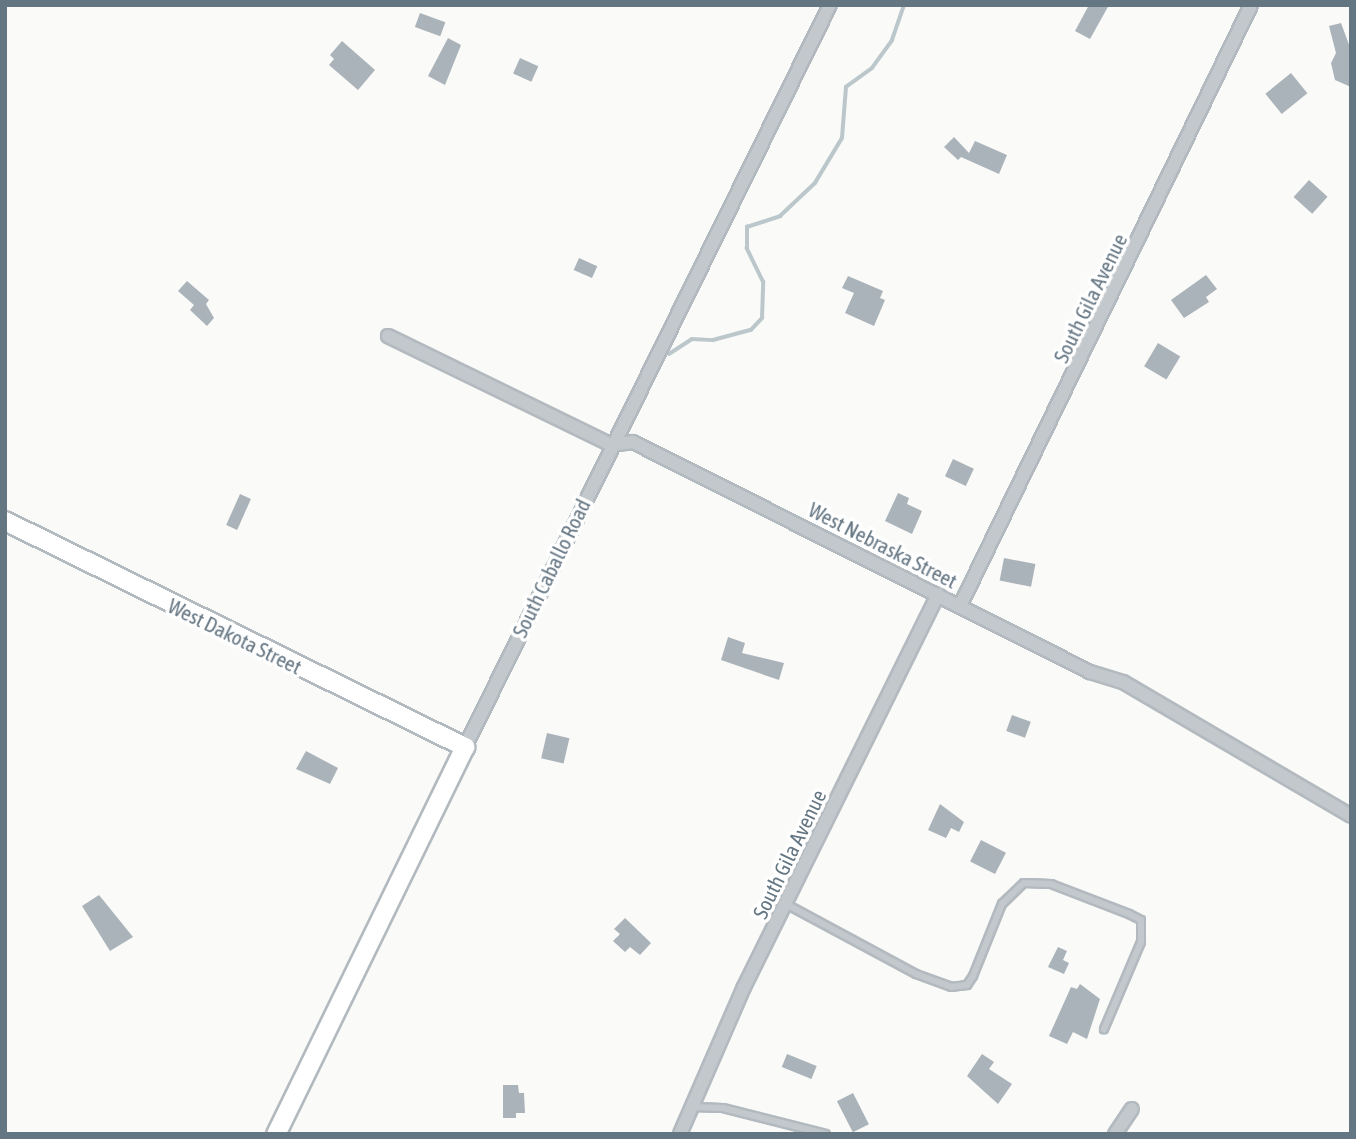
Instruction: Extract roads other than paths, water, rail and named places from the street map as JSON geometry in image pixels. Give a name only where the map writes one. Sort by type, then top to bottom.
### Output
[{"type":"street","name":"South Caballo Road","points":[[276,1134],[611,444],[830,5]]},
{"type":"street","name":"South Gila Avenue","points":[[960,606],[1251,5]]},
{"type":"street","name":"West Nebraska Street","points":[[388,336],[611,444],[633,442],[939,594],[1090,673],[1123,682],[1351,816]]},
{"type":"street","name":"West Dakota Street","points":[[5,521],[466,747]]},
{"type":"street","name":"South Gila Avenue","points":[[681,1134],[786,904],[939,594]]},
{"type":"street","points":[[1115,1134],[1132,1109]]},
{"type":"lane","points":[[786,904],[870,951],[951,987],[967,985],[1002,904],[1024,883],[1051,884],[1129,914],[1141,920],[1141,942],[1104,1029]]},
{"type":"lane","points":[[692,1107],[723,1108],[826,1134]]},
{"type":"waterway","points":[[669,354],[692,339],[713,340],[751,330],[762,318],[763,282],[747,249],[747,227],[780,216],[815,183],[842,138],[846,87],[872,68],[892,40],[904,5]]}]
